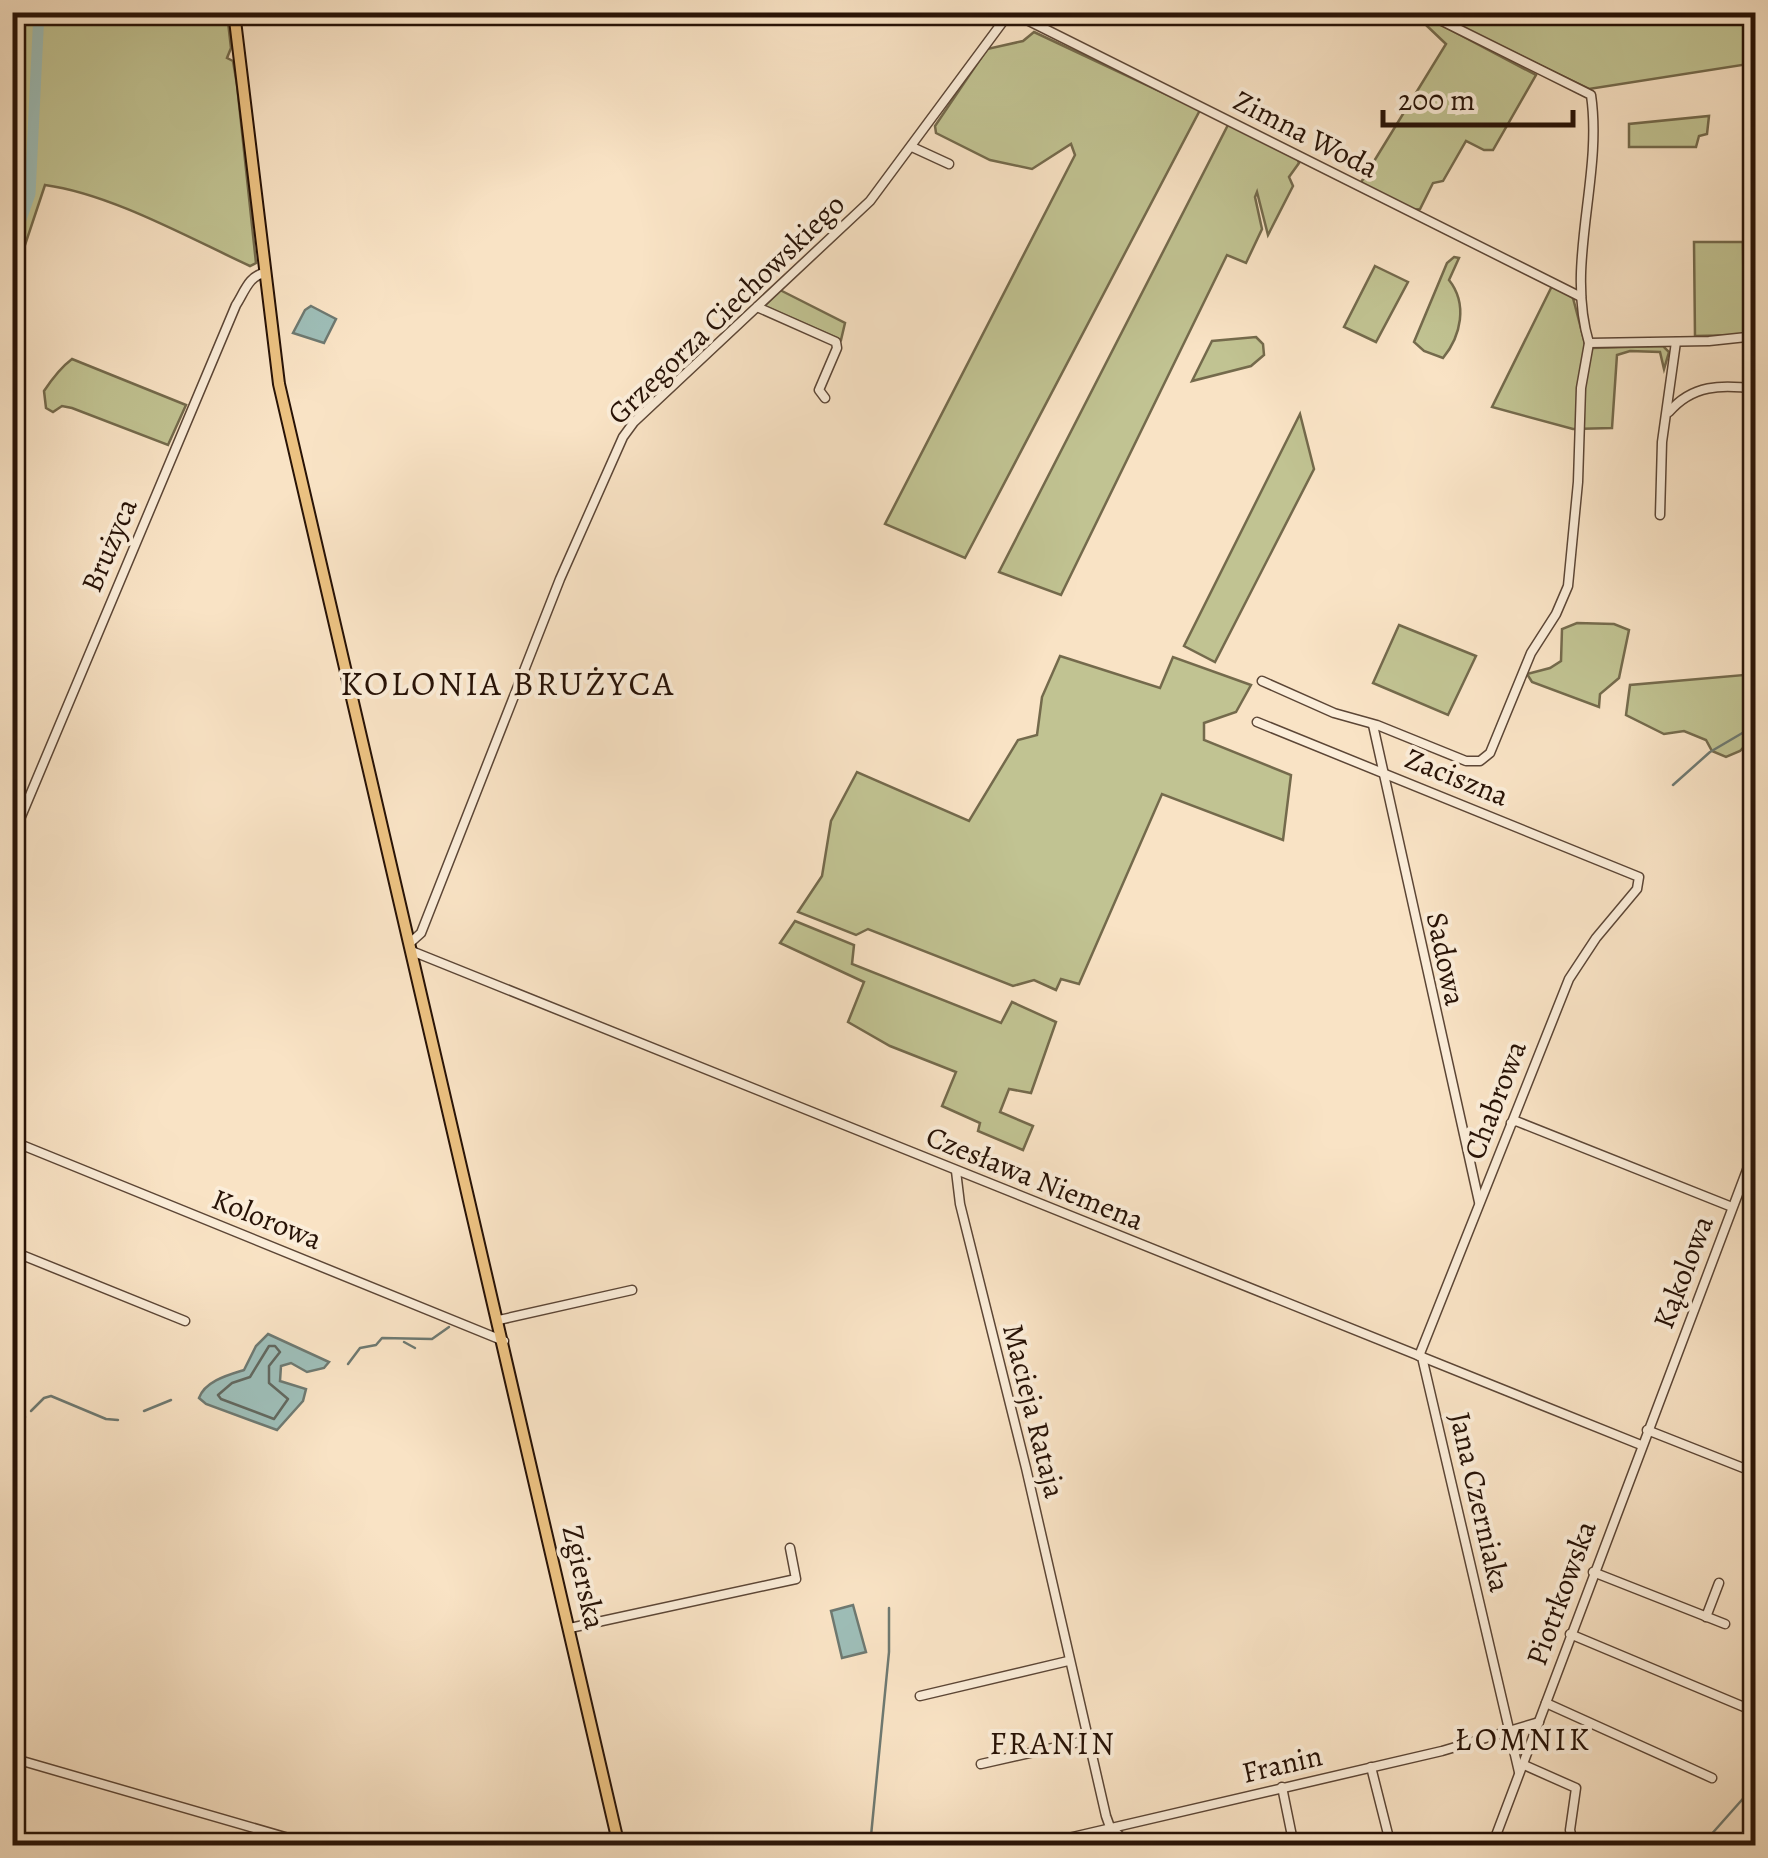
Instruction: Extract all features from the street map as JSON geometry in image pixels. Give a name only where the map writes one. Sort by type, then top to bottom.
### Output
[{"type":"main road","name":"Zgierska","points":[[234,12],[261,274],[279,384],[620,1846]]},
{"type":"street","name":"Grzegorza Ciechowskiego","points":[[412,947],[560,580],[623,437],[634,422],[870,201],[1010,12]]},
{"type":"street","name":"Zimna Woda","points":[[1010,12],[1580,296]]},
{"type":"street","points":[[1262,681],[1334,713],[1473,763],[1485,758],[1495,744],[1525,666],[1568,586],[1578,482],[1581,388],[1589,343],[1580,296],[1591,95],[1424,12]]},
{"type":"street","points":[[912,146],[948,164]]},
{"type":"street","name":"Brużyca","points":[[12,838],[229,323],[261,274]]},
{"type":"street","points":[[756,307],[836,342],[819,390],[825,398]]},
{"type":"street","points":[[1589,343],[1756,336]]},
{"type":"street","points":[[1660,515],[1662,442],[1676,342]]},
{"type":"street","points":[[1667,414],[1694,390],[1756,388]]},
{"type":"street","name":"Zaciszna","points":[[1258,722],[1639,877]]},
{"type":"street","name":"Sadowa","points":[[1372,725],[1479,1202]]},
{"type":"street","name":"Chabrowa","points":[[1421,1357],[1569,979],[1596,938],[1637,889],[1639,877]]},
{"type":"street","name":"Czesława Niemena","points":[[412,947],[956,1171],[1641,1445]]},
{"type":"street","points":[[1512,1123],[1732,1207]]},
{"type":"street","name":"Kolorowa","points":[[12,1141],[504,1341]]},
{"type":"street","name":"Kąkolowa","points":[[1674,1358],[1756,1146]]},
{"type":"street","name":"Macieja Rataja","points":[[956,1171],[960,1204],[1110,1827]]},
{"type":"street","points":[[12,1251],[185,1321]]},
{"type":"street","points":[[499,1320],[632,1290]]},
{"type":"street","name":"Jana Czerniaka","points":[[1421,1357],[1522,1770]]},
{"type":"street","name":"Piotrkowska","points":[[1492,1846],[1674,1358]]},
{"type":"street","points":[[1647,1430],[1756,1473]]},
{"type":"street","points":[[570,1628],[796,1579],[790,1548]]},
{"type":"street","points":[[1593,1572],[1725,1624]]},
{"type":"street","points":[[1706,1616],[1720,1583]]},
{"type":"street","points":[[1570,1634],[1756,1712]]},
{"type":"street","points":[[920,1696],[1068,1661]]},
{"type":"street","points":[[1546,1703],[1712,1778]]},
{"type":"street","name":"Franin","points":[[1034,1846],[1539,1722]]},
{"type":"street","points":[[982,1764],[1088,1740]]},
{"type":"street","points":[[12,1758],[316,1846]]},
{"type":"street","points":[[1371,1766],[1391,1846]]},
{"type":"street","points":[[1522,1770],[1576,1788],[1570,1830],[1574,1846]]},
{"type":"street","points":[[1282,1787],[1294,1846]]},
{"type":"street","points":[[1110,1827],[1130,1846]]},
{"type":"green space","points":[[13,12],[227,13],[231,48],[227,58],[233,61],[237,85],[256,263],[250,266],[123,207],[45,185],[13,281]]},
{"type":"green space","points":[[1432,13],[1755,13],[1755,63],[1589,89]]},
{"type":"green space","points":[[1430,19],[1536,75],[1493,150],[1466,141],[1443,181],[1433,183],[1420,209],[1413,210],[1360,184],[1446,44],[1426,25]]},
{"type":"green space","points":[[1034,32],[1200,110],[965,558],[885,524],[1075,155],[1071,144],[1032,169],[990,160],[936,133],[935,126],[987,49],[1023,41]]},
{"type":"green space","points":[[1709,116],[1707,134],[1699,136],[1696,147],[1629,147],[1629,124]]},
{"type":"green space","points":[[1229,123],[1297,158],[1299,163],[1289,177],[1293,186],[1268,235],[1257,192],[1262,229],[1246,263],[1227,255],[1061,595],[999,572]]},
{"type":"green space","points":[[1694,242],[1743,242],[1744,335],[1695,336]]},
{"type":"green space","points":[[1459,258],[1449,280],[1459,299],[1460,320],[1443,358],[1424,351],[1414,342],[1447,263]]},
{"type":"green space","points":[[1375,266],[1408,282],[1376,342],[1344,327]]},
{"type":"green space","points":[[1551,288],[1573,298],[1584,340],[1591,348],[1663,346],[1669,352],[1664,369],[1660,352],[1630,351],[1617,355],[1612,428],[1573,429],[1492,407]]},
{"type":"green space","points":[[780,290],[845,323],[841,340],[764,306]]},
{"type":"green space","points":[[1256,337],[1263,344],[1264,355],[1251,366],[1192,381],[1212,341]]},
{"type":"green space","points":[[72,359],[186,405],[168,445],[72,408],[62,406],[53,412],[46,408],[44,391]]},
{"type":"green space","points":[[1300,414],[1314,469],[1215,662],[1184,646]]},
{"type":"green space","points":[[1577,623],[1614,624],[1629,630],[1619,678],[1600,694],[1599,707],[1532,682],[1527,674],[1561,661],[1562,629]]},
{"type":"green space","points":[[1399,625],[1476,656],[1448,715],[1373,683]]},
{"type":"green space","points":[[1060,656],[1160,688],[1173,657],[1251,685],[1236,712],[1204,723],[1204,740],[1291,775],[1283,840],[1162,794],[1079,984],[1061,979],[1056,990],[1034,980],[1013,986],[868,929],[856,935],[798,912],[822,876],[831,821],[857,772],[969,821],[1018,740],[1037,735],[1042,697]]},
{"type":"green space","points":[[1755,674],[1755,735],[1740,751],[1726,757],[1712,751],[1706,740],[1684,731],[1664,734],[1626,715],[1630,685]]},
{"type":"green space","points":[[795,921],[854,945],[852,964],[1001,1023],[1012,1002],[1056,1022],[1031,1093],[1009,1089],[1000,1112],[1033,1126],[1023,1150],[978,1131],[980,1123],[942,1106],[956,1072],[890,1046],[848,1022],[864,982],[780,943]]},
{"type":"water","points":[[311,306],[336,319],[324,343],[293,333]]},
{"type":"water","points":[[268,1334],[329,1362],[324,1368],[307,1372],[291,1363],[281,1366],[280,1381],[306,1389],[303,1401],[277,1430],[199,1398],[212,1383],[244,1370],[256,1346]]},
{"type":"water","points":[[853,1605],[866,1652],[842,1658],[831,1611]]},
{"type":"waterway","points":[[12,245],[30,194],[39,12]]},
{"type":"waterway","points":[[1673,785],[1710,752],[1756,725]]},
{"type":"waterway","points":[[348,1364],[360,1348],[376,1345],[382,1338],[432,1339],[449,1327]]},
{"type":"waterway","points":[[404,1342],[415,1348]]},
{"type":"waterway","points":[[31,1411],[51,1396],[106,1419],[118,1420]]},
{"type":"waterway","points":[[144,1411],[171,1400]]},
{"type":"waterway","points":[[12,1430],[25,1417]]},
{"type":"waterway","points":[[870,1846],[889,1652],[889,1608]]},
{"type":"waterway","points":[[1701,1846],[1756,1784]]},
{"type":"district","name":"KOLONIA BRUŻYCA","points":[[508,683]]},
{"type":"district","name":"ŁOMNIK","points":[[1523,1739]]},
{"type":"district","name":"FRANIN","points":[[1053,1743]]}]
